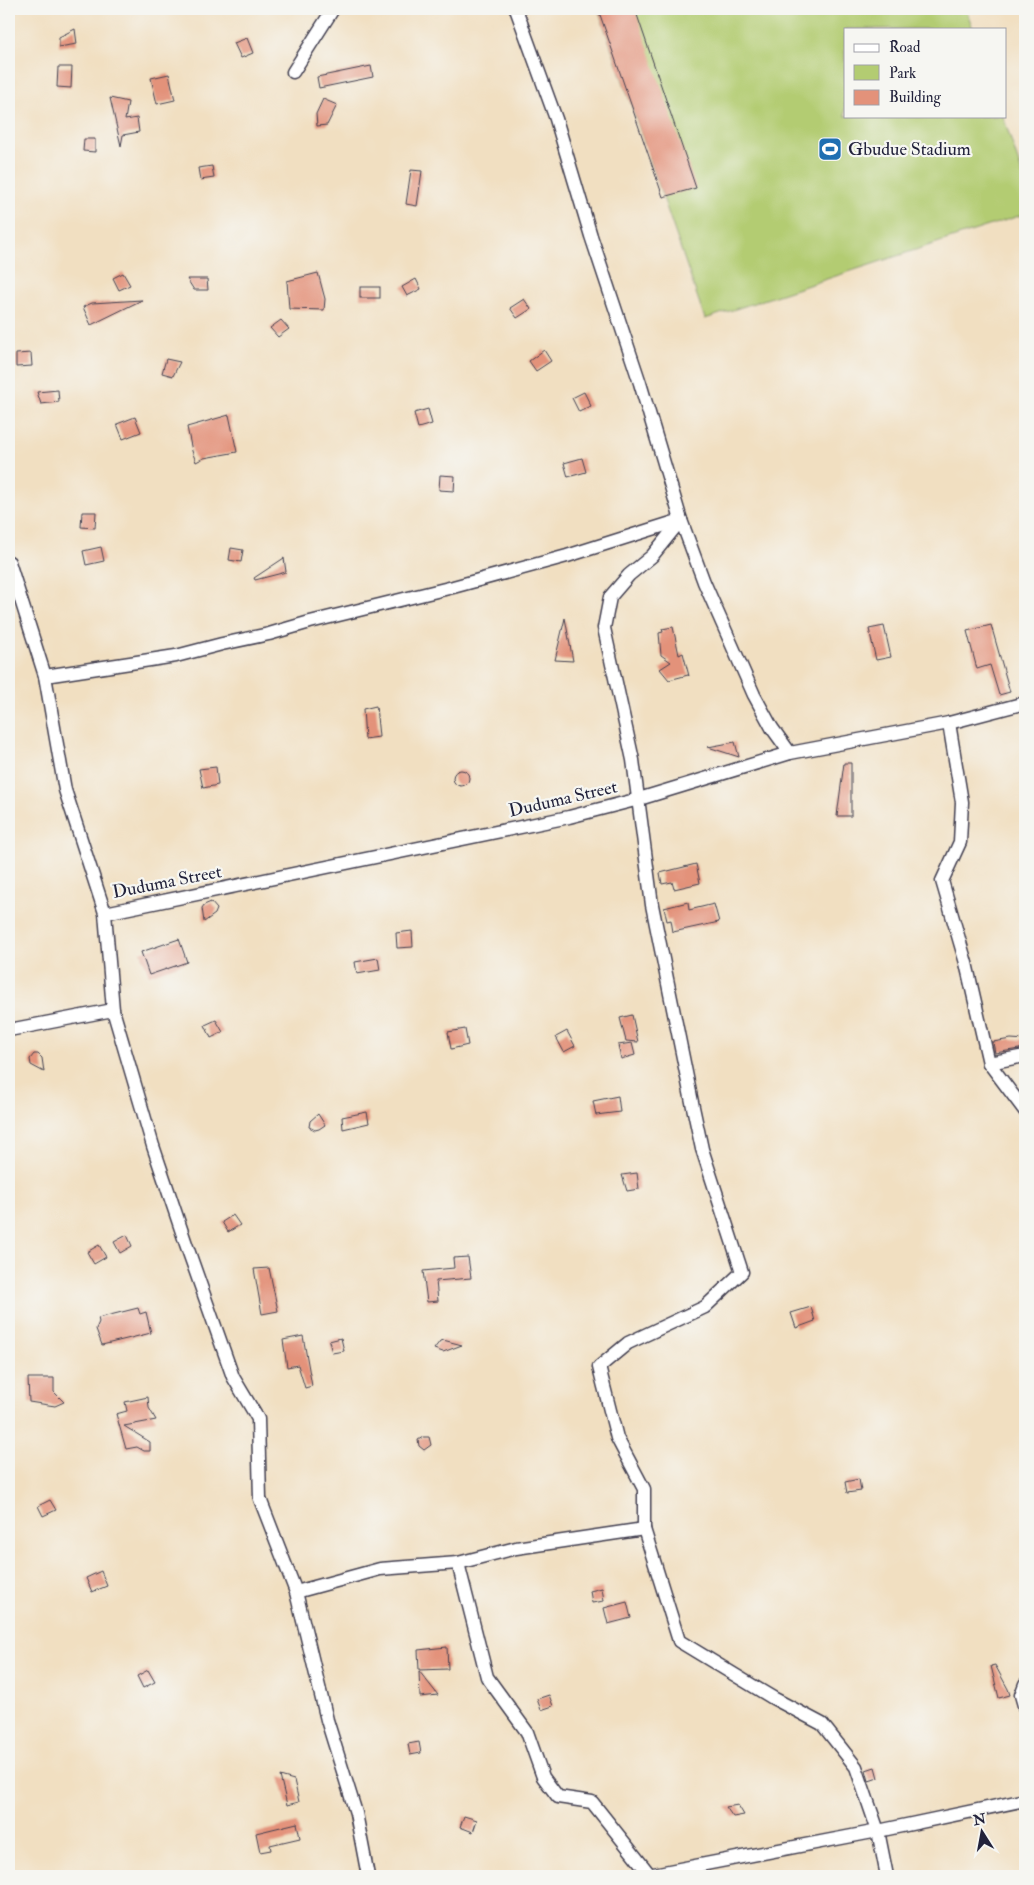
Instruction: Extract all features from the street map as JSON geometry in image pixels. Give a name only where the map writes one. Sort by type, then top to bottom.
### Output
[{"type":"street","points":[[292,72],[333,9]]},
{"type":"street","points":[[516,9],[556,119],[591,236],[646,400],[681,520],[704,582],[754,695],[772,728],[790,752]]},
{"type":"street","points":[[45,676],[176,656],[269,634],[567,556],[681,520]]},
{"type":"street","points":[[681,520],[652,556],[629,575],[610,597],[604,628],[633,760],[652,905],[702,1149],[742,1272],[705,1307],[628,1342],[599,1367],[617,1438],[644,1489],[644,1529],[679,1641],[773,1698],[822,1724],[856,1767],[878,1831],[887,1876]]},
{"type":"street","points":[[9,562],[45,676],[65,790],[105,913],[113,1010],[153,1146],[233,1377],[258,1419],[260,1499],[296,1592],[327,1720],[356,1813],[368,1876]]},
{"type":"street","name":"Duduma Street","points":[[105,913],[569,817],[639,799],[790,752],[949,723],[1025,703]]},
{"type":"street","points":[[949,723],[962,802],[960,842],[942,881],[966,963],[990,1063],[1025,1111]]},
{"type":"street","points":[[9,1030],[113,1010]]},
{"type":"street","points":[[990,1063],[1025,1056]]},
{"type":"street","points":[[296,1592],[380,1568],[458,1563],[516,1548],[644,1529]]},
{"type":"street","points":[[458,1563],[487,1677],[527,1732],[543,1777],[558,1797],[592,1802],[646,1876],[1025,1800]]},
{"type":"street","points":[[1025,1684],[1021,1695],[1025,1709]]},
{"type":"green space","name":"Gbudue Stadium","points":[[598,9],[966,9],[973,28],[844,28],[844,118],[1004,118],[1025,182],[1025,214],[705,319]]},
{"type":"building","points":[[598,9],[635,9],[696,188],[663,197]]},
{"type":"building","points":[[75,29],[77,44],[59,47],[59,37]]},
{"type":"building","points":[[247,38],[253,53],[241,58],[234,43]]},
{"type":"building","points":[[371,66],[373,77],[319,88],[317,77]]},
{"type":"building","points":[[58,67],[72,67],[71,88],[57,87]]},
{"type":"building","points":[[169,74],[175,100],[157,104],[151,78]]},
{"type":"building","points":[[110,98],[128,102],[125,120],[137,118],[139,132],[123,135],[121,146]]},
{"type":"building","points":[[323,99],[337,105],[327,125],[317,126],[316,114]]},
{"type":"building","points":[[84,139],[95,139],[95,152],[83,151]]},
{"type":"building","points":[[212,166],[214,178],[200,180],[198,168]]},
{"type":"building","points":[[411,170],[422,171],[417,206],[406,204]]},
{"type":"building","points":[[123,273],[130,285],[119,290],[113,278]]},
{"type":"building","points":[[318,273],[325,299],[324,310],[289,309],[287,281]]},
{"type":"building","points":[[187,279],[207,279],[208,290],[194,290]]},
{"type":"building","points":[[416,279],[421,289],[407,296],[402,287]]},
{"type":"building","points":[[360,287],[380,287],[380,298],[360,298]]},
{"type":"building","points":[[524,299],[531,309],[517,318],[510,308]]},
{"type":"building","points":[[142,300],[91,325],[83,307],[92,303]]},
{"type":"building","points":[[281,320],[289,329],[278,337],[270,328]]},
{"type":"building","points":[[544,350],[551,361],[536,371],[529,361]]},
{"type":"building","points":[[31,353],[32,366],[16,367],[16,354]]},
{"type":"building","points":[[166,359],[180,362],[173,376],[162,373]]},
{"type":"building","points":[[58,390],[59,402],[41,404],[37,392]]},
{"type":"building","points":[[584,392],[591,406],[579,412],[572,398]]},
{"type":"building","points":[[428,409],[432,424],[418,428],[414,413]]},
{"type":"building","points":[[229,415],[237,452],[204,458],[196,462],[187,427]]},
{"type":"building","points":[[135,417],[141,432],[123,439],[117,424]]},
{"type":"building","points":[[582,458],[586,472],[568,477],[564,463]]},
{"type":"building","points":[[440,475],[455,476],[454,491],[439,490]]},
{"type":"building","points":[[82,512],[96,512],[95,528],[81,527]]},
{"type":"building","points":[[101,547],[104,561],[86,565],[83,551]]},
{"type":"building","points":[[231,548],[243,550],[241,562],[229,560]]},
{"type":"building","points":[[284,558],[286,572],[255,580],[254,578]]},
{"type":"building","points":[[565,618],[573,661],[555,660]]},
{"type":"building","points":[[991,625],[1010,692],[999,695],[990,665],[977,669],[967,631]]},
{"type":"building","points":[[884,626],[891,657],[876,660],[869,629]]},
{"type":"building","points":[[673,627],[679,655],[683,653],[689,676],[669,680],[660,669],[671,662],[661,655],[659,633],[663,632],[662,629]]},
{"type":"building","points":[[376,706],[379,737],[365,739],[363,709]]},
{"type":"building","points":[[735,742],[739,757],[708,747]]},
{"type":"building","points":[[844,763],[851,763],[851,816],[837,816]]},
{"type":"building","points":[[216,767],[218,785],[203,788],[199,769]]},
{"type":"building","points":[[461,770],[469,778],[461,786],[453,778]]},
{"type":"building","points":[[696,864],[700,883],[674,889],[672,882],[662,884],[660,873]]},
{"type":"building","points":[[211,902],[217,909],[215,914],[204,922],[202,908]]},
{"type":"building","points":[[688,902],[689,910],[714,904],[719,922],[673,932],[671,920],[667,921],[664,908]]},
{"type":"building","points":[[412,931],[413,947],[397,948],[396,933]]},
{"type":"building","points":[[179,939],[187,962],[149,975],[141,952]]},
{"type":"building","points":[[378,958],[380,970],[357,974],[355,962]]},
{"type":"building","points":[[632,1015],[638,1042],[626,1041],[620,1018]]},
{"type":"building","points":[[216,1020],[223,1032],[211,1038],[205,1025]]},
{"type":"building","points":[[465,1029],[468,1045],[451,1049],[448,1032]]},
{"type":"building","points":[[567,1031],[575,1046],[564,1052],[556,1037]]},
{"type":"building","points":[[1011,1039],[1025,1040],[1025,1048],[995,1053],[993,1042]]},
{"type":"building","points":[[632,1043],[635,1055],[621,1059],[618,1045]]},
{"type":"building","points":[[34,1054],[38,1054],[42,1058],[44,1072],[31,1065],[30,1059]]},
{"type":"building","points":[[618,1096],[620,1112],[596,1115],[593,1101]]},
{"type":"building","points":[[367,1112],[369,1123],[343,1129],[342,1117]]},
{"type":"building","points":[[318,1114],[325,1125],[315,1130],[309,1127],[310,1121]]},
{"type":"building","points":[[637,1173],[639,1189],[627,1191],[622,1175]]},
{"type":"building","points":[[233,1215],[240,1225],[228,1232],[222,1222]]},
{"type":"building","points":[[127,1235],[132,1246],[120,1253],[114,1242]]},
{"type":"building","points":[[99,1245],[106,1257],[94,1264],[87,1252]]},
{"type":"building","points":[[468,1257],[471,1278],[436,1281],[438,1301],[427,1302],[423,1271],[454,1268],[453,1258]]},
{"type":"building","points":[[269,1268],[278,1311],[262,1314],[254,1269]]},
{"type":"building","points":[[811,1307],[815,1321],[796,1328],[791,1313]]},
{"type":"building","points":[[138,1308],[140,1314],[146,1312],[151,1333],[102,1345],[96,1329],[99,1322],[98,1318]]},
{"type":"building","points":[[303,1336],[312,1386],[305,1388],[298,1365],[287,1367],[283,1340]]},
{"type":"building","points":[[341,1338],[344,1351],[332,1353],[329,1341]]},
{"type":"building","points":[[443,1340],[462,1345],[443,1352],[434,1349]]},
{"type":"building","points":[[28,1378],[54,1378],[54,1392],[64,1402],[55,1406],[29,1402]]},
{"type":"building","points":[[148,1397],[149,1408],[156,1420],[124,1426],[150,1442],[150,1451],[144,1451],[137,1447],[126,1449],[116,1414],[127,1411],[125,1402]]},
{"type":"building","points":[[423,1437],[429,1437],[431,1445],[424,1450],[419,1446],[418,1440]]},
{"type":"building","points":[[859,1479],[861,1491],[847,1493],[845,1482]]},
{"type":"building","points":[[50,1500],[56,1510],[43,1516],[38,1506]]},
{"type":"building","points":[[101,1571],[107,1586],[92,1592],[86,1578]]},
{"type":"building","points":[[602,1588],[604,1601],[592,1603],[590,1591]]},
{"type":"building","points":[[627,1602],[631,1618],[608,1624],[604,1608]]},
{"type":"building","points":[[447,1647],[448,1669],[419,1670],[418,1650]]},
{"type":"building","points":[[995,1665],[1010,1695],[999,1698],[991,1666]]},
{"type":"building","points":[[148,1670],[155,1682],[143,1688],[137,1676]]},
{"type":"building","points":[[419,1671],[438,1695],[420,1697]]},
{"type":"building","points":[[549,1695],[553,1706],[541,1710],[537,1699]]},
{"type":"building","points":[[419,1742],[421,1753],[410,1755],[408,1744]]},
{"type":"building","points":[[875,1767],[878,1778],[869,1781],[866,1770]]},
{"type":"building","points":[[280,1776],[294,1780],[299,1802],[287,1805]]},
{"type":"building","points":[[738,1805],[744,1815],[733,1817],[726,1807]]},
{"type":"building","points":[[464,1816],[477,1820],[473,1832],[460,1827]]},
{"type":"building","points":[[297,1823],[300,1838],[270,1845],[271,1850],[260,1852],[256,1833]]},
{"type":"place","name":"Gbudue Stadium","points":[[830,149]]}]
